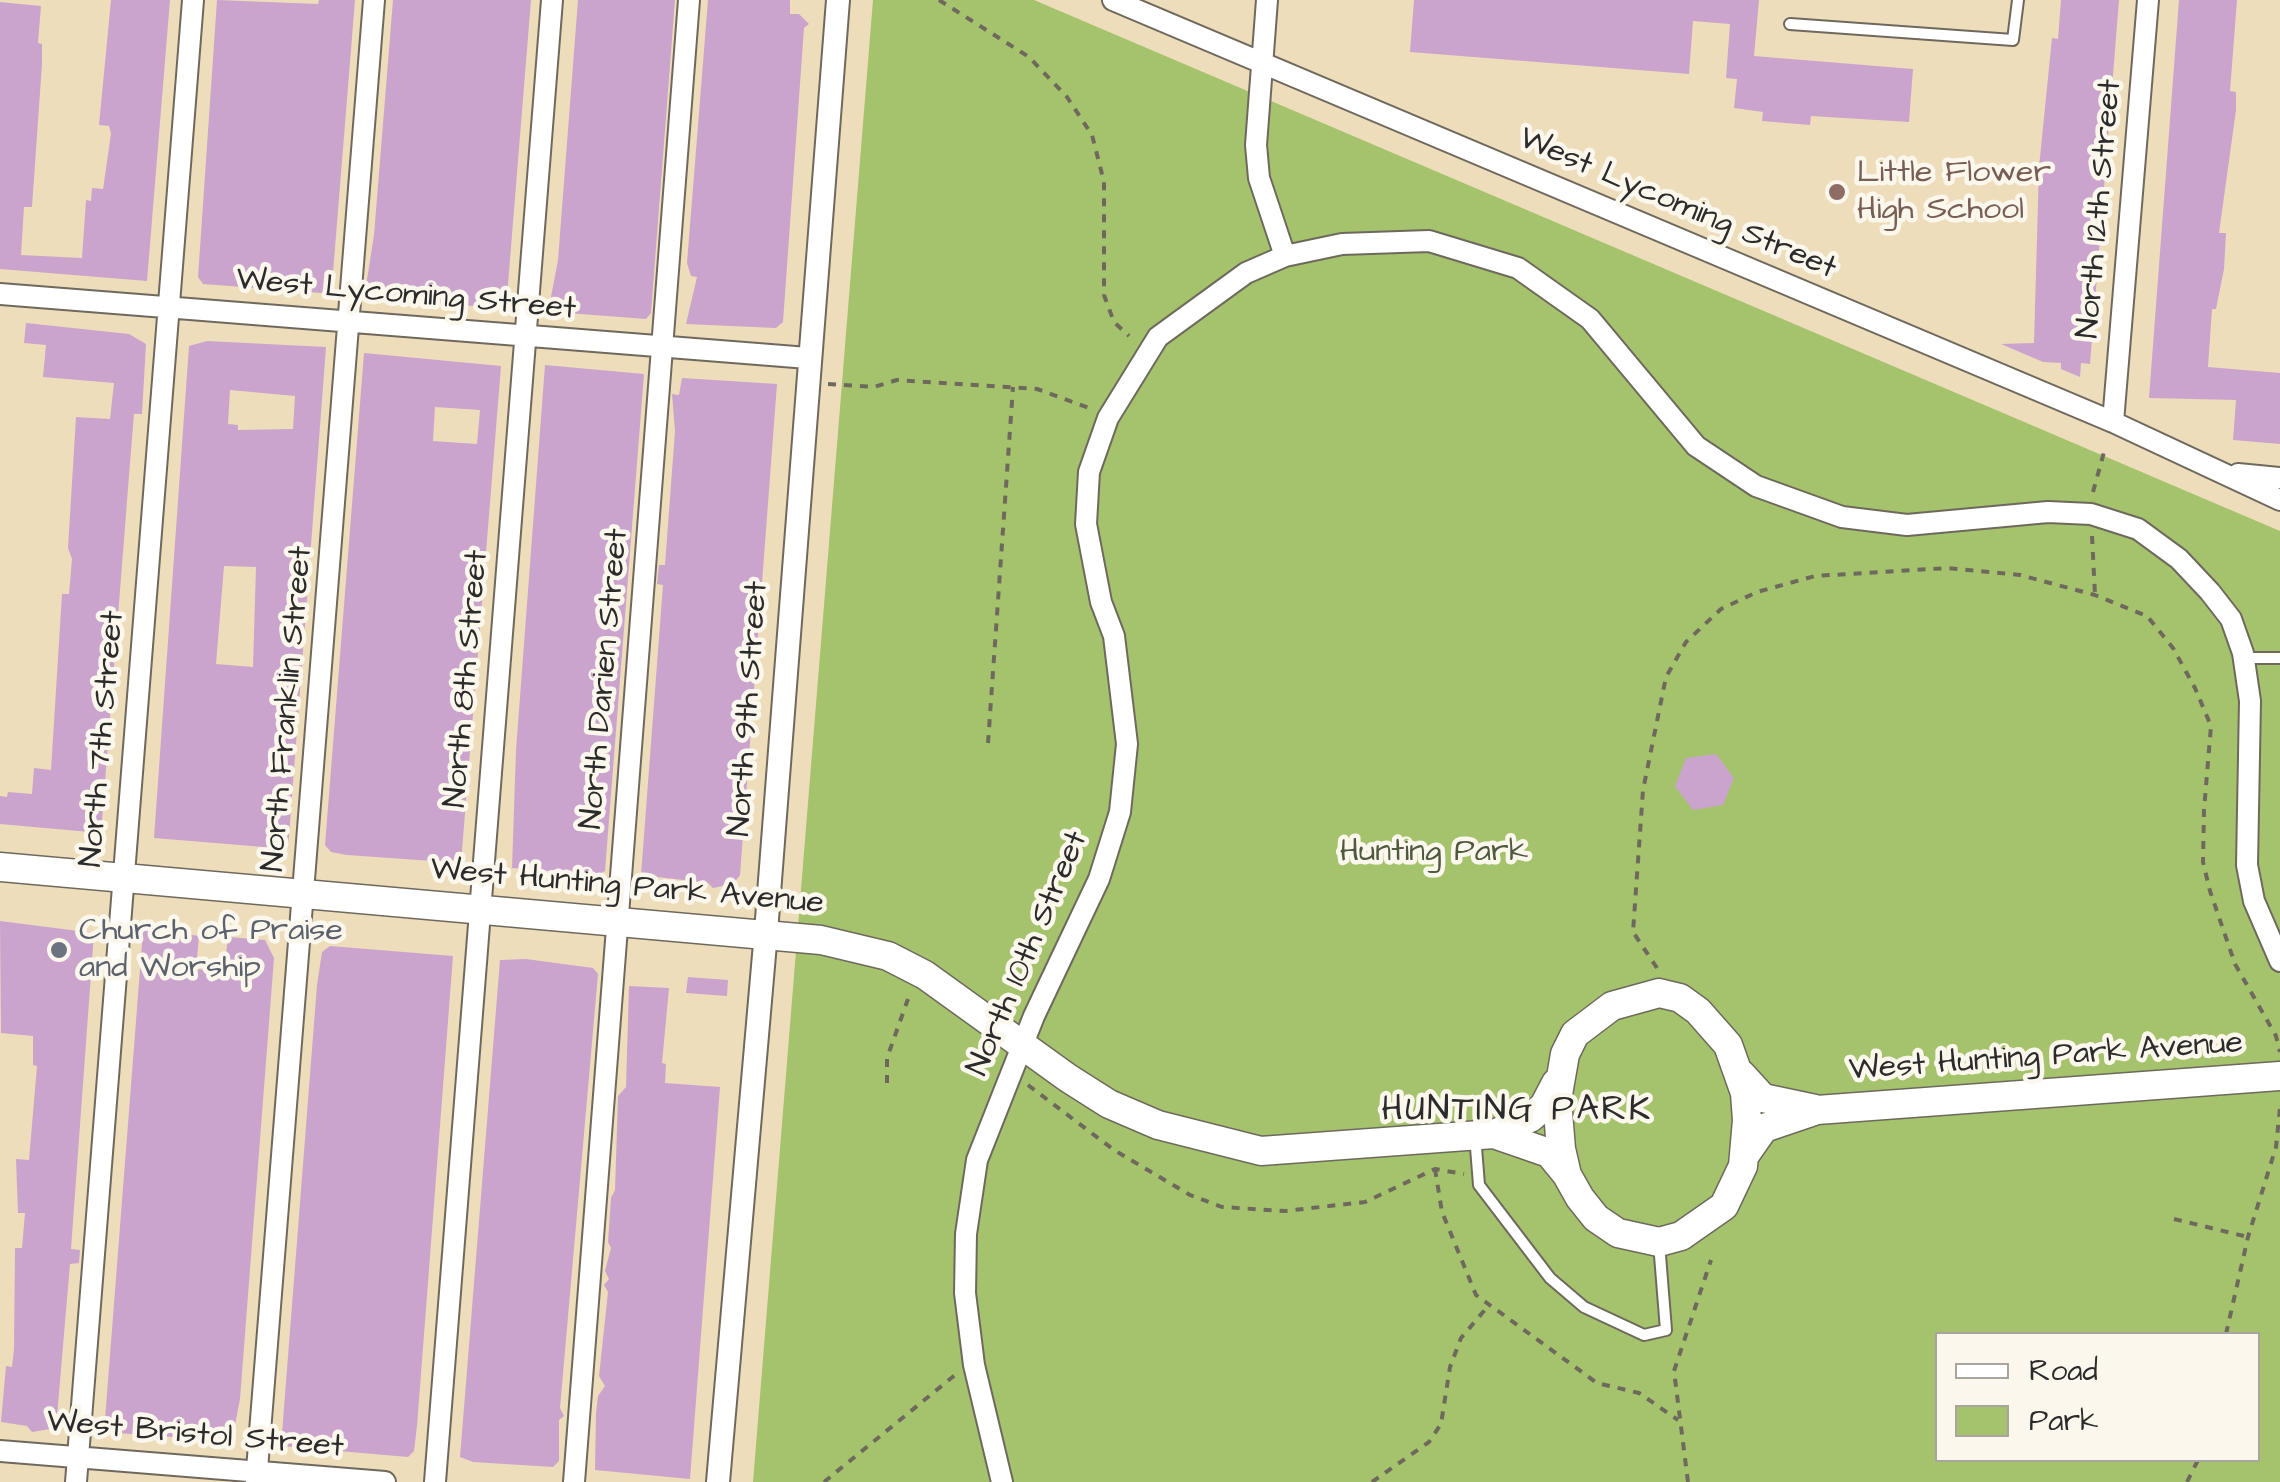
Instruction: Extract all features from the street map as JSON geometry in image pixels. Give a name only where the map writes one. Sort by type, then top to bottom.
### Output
[{"type":"main road","name":"West Hunting Park Avenue","points":[[0,867],[766,932],[888,956],[954,993],[1109,1104],[1158,1126],[1261,1150],[1485,1135],[1549,1153],[1596,1218],[1618,1233],[1659,1242],[1692,1229],[1724,1206],[1736,1188],[1745,1156],[1748,1120],[1739,1071],[1728,1045],[1680,998],[1659,993],[1623,1002],[1590,1021],[1575,1034],[1544,1106],[1485,1135]]},
{"type":"main road","name":"West Hunting Park Avenue","points":[[1739,1071],[1763,1098],[1817,1110]]},
{"type":"main road","name":"West Hunting Park Avenue","points":[[1745,1156],[1764,1128],[1817,1110],[2280,1076]]},
{"type":"main road","name":"West Hunting Park Avenue","points":[[1559,1077],[1558,1125],[1567,1175]]},
{"type":"street","name":"North 7th Street","points":[[76,1482],[194,0]]},
{"type":"street","name":"North Franklin Street","points":[[256,1477],[374,0]]},
{"type":"street","name":"North 8th Street","points":[[435,1482],[552,0]]},
{"type":"street","name":"North Darien Street","points":[[574,1482],[689,0]]},
{"type":"street","name":"West Lycoming Street","points":[[1113,0],[2113,422],[2280,500]]},
{"type":"street","points":[[1267,0],[1256,146],[1259,178],[1285,256]]},
{"type":"street","name":"North 12th Street","points":[[2113,422],[2148,0]]},
{"type":"street","name":"North 9th Street","points":[[718,1482],[840,3]]},
{"type":"street","name":"North 10th Street","points":[[1002,1482],[974,1365],[966,1294],[966,1234],[977,1160],[1022,1044],[1099,878],[1120,812],[1128,744],[1124,690],[1086,524],[1090,472],[1108,418],[1158,337],[1246,273],[1285,256],[1342,244],[1429,241],[1518,268],[1590,319],[1696,446],[1756,486],[1842,518],[1907,524],[2077,513],[2138,529],[2179,559],[2210,592],[2230,619],[2244,658],[2250,701],[2247,865],[2254,901],[2280,961]]},
{"type":"street","name":"West Lycoming Street","points":[[0,294],[808,358]]},
{"type":"street","name":"West Lycoming Street","points":[[2216,470],[2280,478]]},
{"type":"street","name":"West Bristol Street","points":[[0,1450],[256,1477],[385,1482]]},
{"type":"lane","points":[[1790,24],[2012,40],[2018,0]]},
{"type":"lane","points":[[2244,658],[2280,658]]},
{"type":"lane","points":[[1485,1135],[1479,1185],[1550,1278],[1584,1307],[1644,1334],[1666,1330],[1659,1242]]},
{"type":"path","points":[[938,0],[1029,57],[1067,97],[1092,135],[1104,182],[1104,296],[1114,322],[1129,336]]},
{"type":"path","points":[[828,384],[874,387],[897,380],[1037,389],[1093,410]]},
{"type":"path","points":[[988,743],[1013,388]]},
{"type":"path","points":[[2091,502],[2104,452]]},
{"type":"path","points":[[2092,536],[2095,595]]},
{"type":"path","points":[[1657,968],[1634,932],[1643,790],[1666,677],[1686,642],[1721,609],[1757,592],[1815,576],[1948,568],[2020,575],[2095,595],[2148,616],[2173,648],[2196,688],[2211,726],[2204,828],[2210,891],[2235,964],[2276,1036],[2280,1052]]},
{"type":"path","points":[[887,1084],[887,1058],[908,1000]]},
{"type":"path","points":[[1027,1084],[1114,1150],[1190,1196],[1222,1207],[1285,1211],[1365,1202],[1435,1170],[1464,1174]]},
{"type":"path","points":[[2226,1332],[2248,1237],[2276,1148],[2280,1108]]},
{"type":"path","points":[[1435,1170],[1455,1251],[1476,1295],[1596,1383],[1638,1393],[1678,1420]]},
{"type":"path","points":[[2174,1219],[2248,1237]]},
{"type":"path","points":[[1688,1482],[1674,1372],[1712,1260]]},
{"type":"path","points":[[1372,1482],[1429,1442],[1442,1424],[1450,1367],[1461,1338],[1489,1305]]},
{"type":"path","points":[[824,1482],[955,1375]]},
{"type":"green space","name":"Hunting Park","points":[[873,0],[1034,0],[2280,531],[2280,1482],[753,1482]]},
{"type":"building","points":[[111,0],[170,0],[147,281],[0,269],[0,2],[41,6],[38,43],[42,44],[42,64],[32,207],[24,207],[21,255],[82,258],[86,200],[91,201],[92,188],[103,189],[111,134],[109,126],[99,125]]},
{"type":"building","points":[[217,0],[318,4],[319,0],[355,0],[332,285],[322,293],[203,284],[198,277]]},
{"type":"building","points":[[393,0],[531,0],[506,309],[374,297],[366,286],[374,235]]},
{"type":"building","points":[[578,0],[675,0],[651,313],[646,319],[554,312],[550,302],[558,260]]},
{"type":"building","points":[[708,0],[790,0],[790,14],[799,14],[809,24],[804,28],[783,322],[776,328],[686,324],[697,277],[691,276],[687,263]]},
{"type":"building","name":"Little Flower High School","points":[[1414,0],[1759,0],[1754,56],[1913,69],[1909,122],[1811,116],[1810,125],[1762,121],[1763,112],[1734,108],[1737,79],[1726,78],[1730,24],[1693,21],[1689,74],[1410,52]]},
{"type":"building","points":[[2061,0],[2119,0],[2090,364],[2081,363],[2080,377],[2061,369],[2061,363],[2043,362],[2001,344],[2034,343],[2039,167],[2052,38],[2058,39]]},
{"type":"building","points":[[2179,0],[2237,0],[2230,91],[2236,92],[2236,110],[2219,233],[2226,233],[2224,269],[2216,309],[2212,309],[2208,367],[2280,373],[2280,444],[2233,440],[2236,400],[2149,398]]},
{"type":"building","points":[[26,323],[129,334],[146,344],[142,414],[134,414],[101,833],[0,824],[0,796],[7,797],[8,792],[32,794],[34,768],[51,770],[62,594],[69,594],[72,559],[68,548],[76,417],[110,419],[114,383],[43,377],[46,345],[24,343]]},
{"type":"building","points":[[207,341],[326,347],[288,849],[154,838],[189,346]],"holes":[[[230,390],[295,396],[293,429],[238,430],[238,425],[228,424]],[[224,566],[256,567],[253,667],[216,664]]]},
{"type":"building","points":[[364,353],[501,366],[461,863],[347,855],[331,852],[325,845]],"holes":[[[435,407],[480,410],[477,444],[433,441]]]},
{"type":"building","points":[[545,365],[644,374],[605,871],[597,875],[512,868],[516,750]]},
{"type":"building","points":[[682,378],[777,384],[740,875],[733,884],[713,888],[708,883],[641,875],[663,585],[657,584],[659,565],[665,565],[675,431],[672,394],[679,395]]},
{"type":"building","points":[[1716,754],[1734,778],[1723,805],[1693,810],[1675,786],[1686,758]]},
{"type":"building","points":[[0,921],[94,933],[71,1249],[80,1250],[79,1263],[70,1264],[56,1428],[32,1432],[27,1426],[1,1422],[6,1366],[12,1367],[14,1349],[15,1248],[22,1248],[25,1213],[18,1213],[16,1159],[29,1160],[37,1066],[33,1065],[33,1036],[1,1033]]},
{"type":"building","points":[[167,926],[174,932],[199,936],[196,969],[224,972],[228,937],[265,940],[274,958],[240,1399],[233,1435],[225,1441],[104,1432],[143,931]]},
{"type":"building","points":[[330,946],[453,956],[417,1426],[414,1451],[408,1457],[281,1446],[317,985],[322,952]]},
{"type":"building","points":[[526,959],[593,968],[598,974],[560,1408],[564,1416],[559,1420],[559,1461],[553,1467],[473,1462],[460,1457],[500,960]]},
{"type":"building","points":[[688,977],[728,980],[727,996],[686,993]]},
{"type":"building","points":[[629,986],[669,988],[662,1063],[666,1064],[665,1083],[720,1087],[690,1479],[595,1470],[598,1396],[605,1386],[599,1376],[608,1292],[604,1285],[609,1279],[605,1271],[611,1248],[608,1242],[615,1190],[618,1096],[626,1087]]},
{"type":"place","name":"Little Flower High School","points":[[1837,192]]},
{"type":"place","name":"Church of Praise and Worship","points":[[59,950]]},
{"type":"district","name":"HUNTING PARK","points":[[1517,1112]]}]
